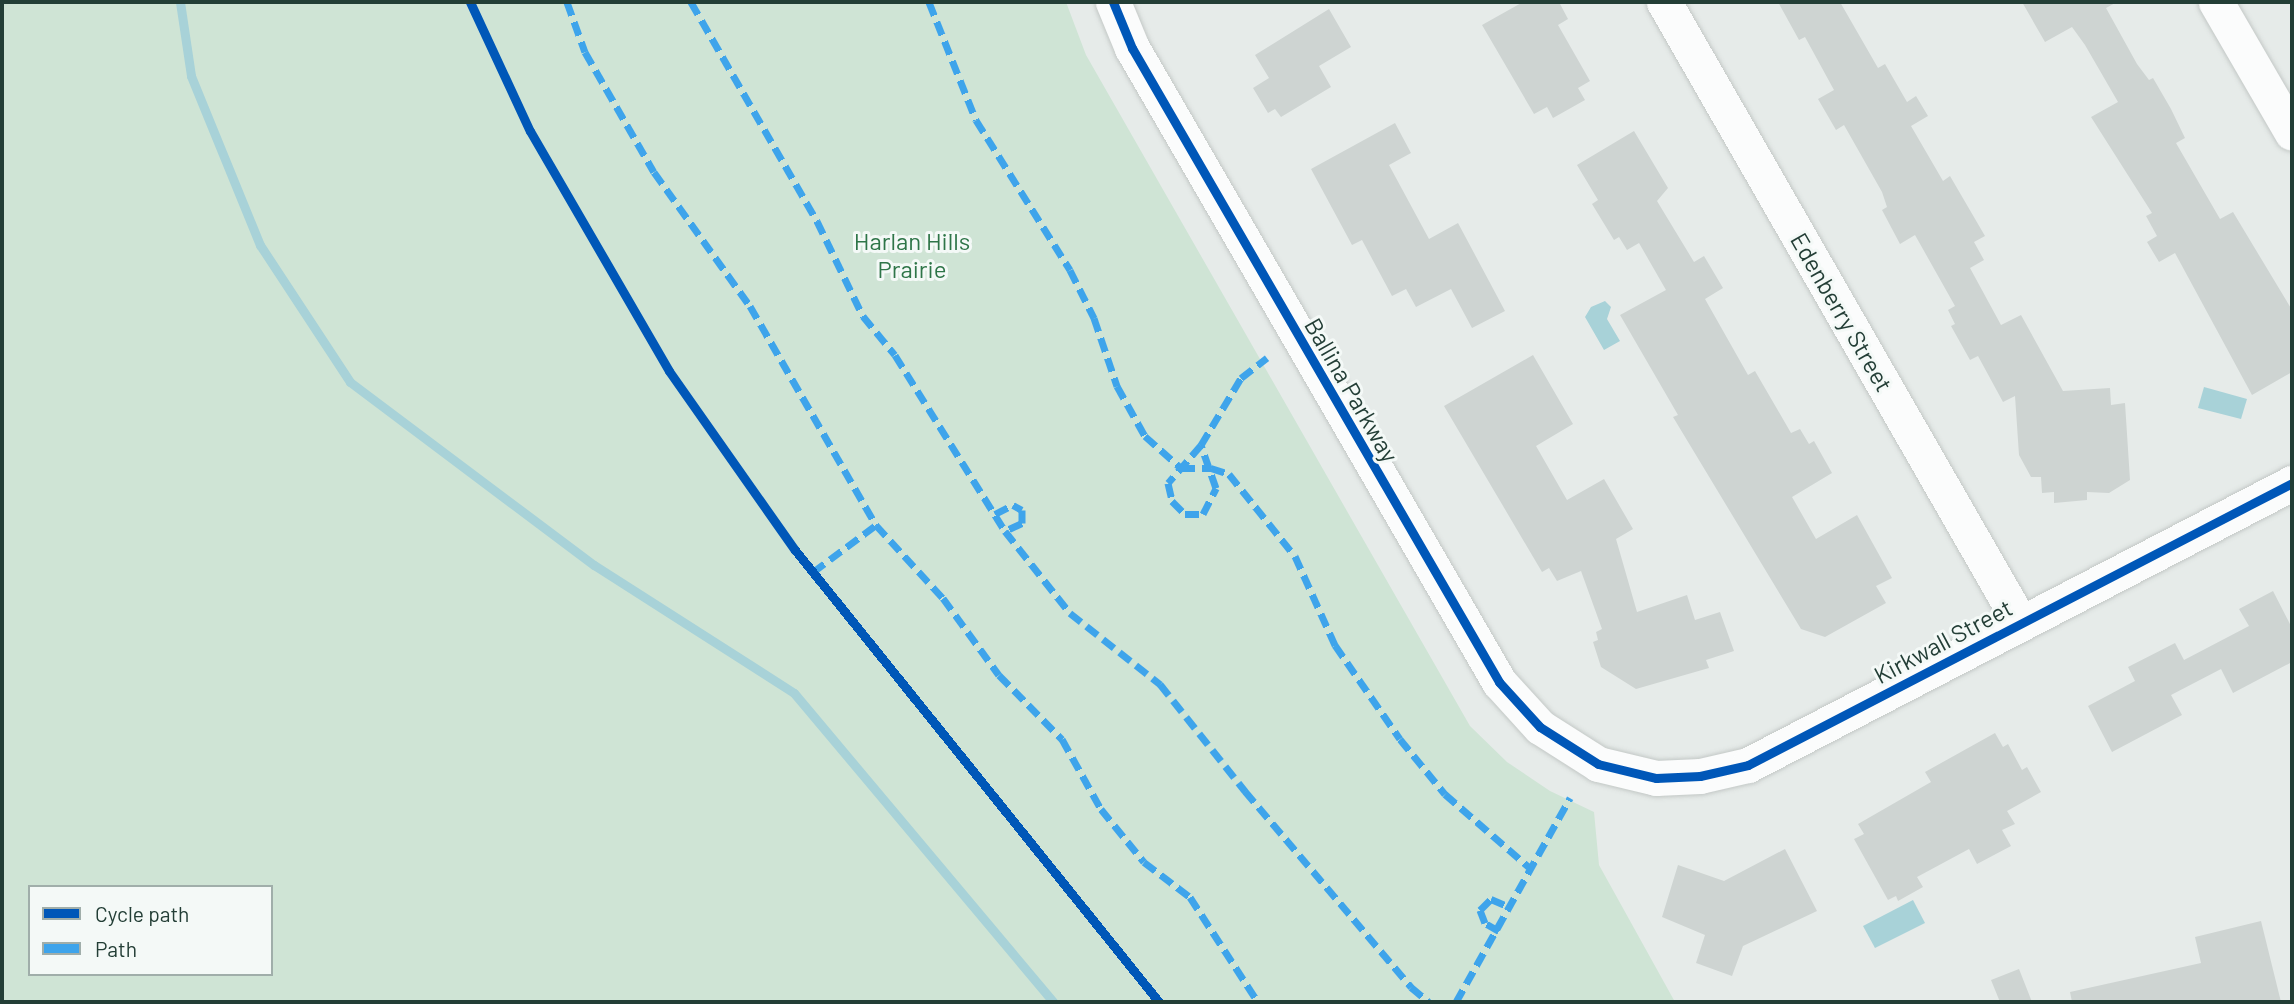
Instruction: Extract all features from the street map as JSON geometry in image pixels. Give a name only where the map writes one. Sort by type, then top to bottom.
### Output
[{"type":"street","name":"Ballina Parkway","points":[[1113,2],[1132,48],[1499,682],[1540,727],[1598,764]]},
{"type":"street","name":"Edenberry Street","points":[[1664,2],[2020,622]]},
{"type":"street","points":[[2216,2],[2292,133]]},
{"type":"street","name":"Kirkwall Street","points":[[1598,764],[1656,778],[1700,776],[1748,765],[2292,483]]},
{"type":"green space","name":"Harlan Hills Prairie","points":[[2,2],[1066,2],[1086,55],[1470,726],[1507,762],[1550,791],[1594,812],[1599,865],[1675,1002],[2,1002]]},
{"type":"water","points":[[1605,301],[1611,307],[1607,319],[1620,341],[1604,350],[1585,317],[1591,307]]},
{"type":"water","points":[[2204,387],[2247,399],[2241,419],[2198,408]]},
{"type":"water","points":[[1913,900],[1925,923],[1875,948],[1863,926]]},
{"type":"building","points":[[1523,2],[1559,2],[1568,19],[1558,25],[1590,81],[1578,88],[1585,100],[1553,118],[1547,107],[1534,114],[1482,25]]},
{"type":"building","points":[[1778,2],[1840,2],[1878,68],[1885,64],[1907,102],[1916,96],[1928,116],[1911,126],[1943,181],[1950,176],[1985,236],[1974,242],[1984,260],[1970,268],[2001,325],[2021,315],[2063,391],[2110,388],[2111,405],[2125,403],[2130,480],[2109,493],[2087,492],[2087,500],[2054,503],[2054,492],[2042,493],[2041,477],[2031,477],[2019,455],[2015,396],[2003,402],[1978,356],[1970,360],[1951,326],[1955,324],[1948,310],[1955,306],[1915,235],[1900,244],[1882,210],[1887,207],[1882,192],[1844,125],[1836,130],[1818,99],[1834,90],[1805,37],[1799,40]]},
{"type":"building","points":[[2022,2],[2117,2],[2106,8],[2137,64],[2149,80],[2153,78],[2171,109],[2185,138],[2176,143],[2220,219],[2233,212],[2292,310],[2292,372],[2252,395],[2175,253],[2159,262],[2147,242],[2157,236],[2146,216],[2152,213],[2091,117],[2118,102],[2085,45],[2072,27],[2045,42]]},
{"type":"building","points":[[1329,9],[1351,47],[1319,66],[1331,87],[1281,117],[1275,109],[1268,113],[1253,88],[1269,78],[1255,55]]},
{"type":"building","points":[[1395,123],[1411,153],[1389,165],[1429,239],[1458,223],[1505,311],[1472,328],[1451,289],[1416,307],[1406,289],[1392,296],[1362,240],[1352,245],[1311,169]]},
{"type":"building","points":[[1634,131],[1668,188],[1657,201],[1694,262],[1704,256],[1723,288],[1705,299],[1748,375],[1755,371],[1791,433],[1800,429],[1809,444],[1814,441],[1832,473],[1792,497],[1816,539],[1857,515],[1892,578],[1876,586],[1886,603],[1825,637],[1801,629],[1673,417],[1678,415],[1620,315],[1666,290],[1639,243],[1627,250],[1619,237],[1614,240],[1592,204],[1598,200],[1577,165]]},
{"type":"building","points":[[1533,355],[1573,424],[1536,446],[1567,500],[1604,479],[1633,529],[1616,539],[1637,612],[1687,595],[1695,620],[1720,612],[1734,651],[1706,660],[1709,668],[1636,689],[1601,667],[1593,642],[1598,640],[1596,632],[1602,629],[1581,571],[1557,581],[1549,568],[1542,572],[1444,406]]},
{"type":"building","points":[[2273,591],[2292,628],[2292,662],[2233,693],[2221,669],[2171,695],[2182,715],[2112,752],[2088,706],[2135,681],[2128,667],[2175,643],[2184,660],[2249,626],[2239,609]]},
{"type":"building","points":[[1995,733],[2003,747],[2008,744],[2022,770],[2027,767],[2041,792],[2007,811],[2015,824],[2002,830],[2011,846],[1977,864],[1969,849],[1917,877],[1923,887],[1898,901],[1896,896],[1888,900],[1854,839],[1864,834],[1858,824],[1931,782],[1925,772]]},
{"type":"building","points":[[1785,849],[1817,911],[1743,946],[1732,976],[1696,963],[1705,935],[1662,917],[1678,865],[1724,881]]},
{"type":"building","points":[[2261,921],[2281,1002],[2072,1002],[2070,992],[2201,963],[2195,937]]},
{"type":"building","points":[[2019,969],[2032,1002],[2000,1002],[1991,980]]},
{"type":"waterway","points":[[180,2],[191,76],[260,245],[350,382],[594,565],[794,693],[1053,1002]]},
{"type":"marked path","points":[[567,2],[585,52],[654,172],[750,306],[876,525],[943,598],[999,675],[1062,739],[1101,809],[1144,862],[1190,897],[1258,1002]]},
{"type":"marked path","points":[[691,2],[817,221],[863,316],[895,355],[1005,531],[1070,613],[1160,684],[1245,791],[1411,987],[1429,1002]]},
{"type":"marked path","points":[[929,2],[976,120],[1070,270],[1094,318],[1117,386],[1145,436],[1181,468],[1211,468],[1229,474],[1295,556],[1335,645],[1400,739],[1445,794],[1529,867]]},
{"type":"marked path","points":[[1201,445],[1168,483],[1172,501],[1185,514],[1203,514],[1216,488],[1201,445],[1241,378],[1267,358]]},
{"type":"marked path","points":[[995,514],[1013,505],[1022,510],[1022,523],[1005,531]]},
{"type":"marked path","points":[[813,572],[876,525]]},
{"type":"marked path","points":[[1456,1002],[1570,798]]},
{"type":"marked path","points":[[1499,931],[1485,923],[1480,910],[1491,899],[1510,907]]},
{"type":"cycle path","points":[[470,2],[530,131],[669,371],[795,550],[1159,1002]]},
{"type":"cycle path","points":[[1113,2],[1132,48],[1499,682],[1540,727],[1598,764],[1656,778],[1700,776],[1748,765],[2292,483]]}]
